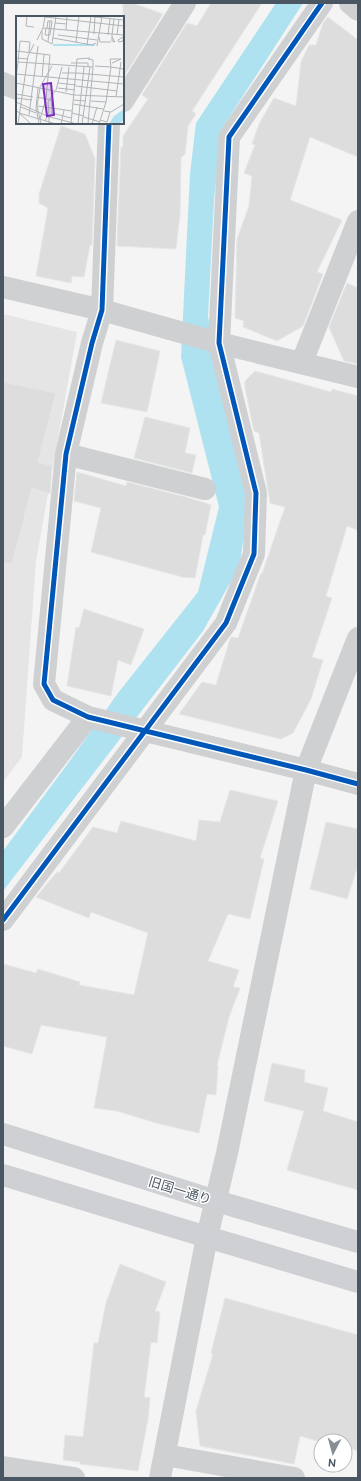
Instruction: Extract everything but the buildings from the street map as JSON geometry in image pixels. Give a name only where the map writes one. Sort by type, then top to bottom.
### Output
[{"type":"main road","name":"旧国一通り","points":[[3,1134],[216,1201],[358,1242]]},
{"type":"main road","points":[[3,1175],[358,1282]]},
{"type":"street","points":[[124,99],[185,3]]},
{"type":"street","points":[[3,920],[226,623],[254,554],[256,493],[219,343],[230,137],[322,3]]},
{"type":"street","points":[[350,3],[358,10]]},
{"type":"street","points":[[3,84],[16,89]]},
{"type":"street","points":[[108,124],[102,310],[92,343],[66,454],[44,684],[53,700],[88,717],[358,784]]},
{"type":"street","points":[[302,362],[358,220]]},
{"type":"street","points":[[3,286],[102,310],[219,343],[302,362],[358,377]]},
{"type":"street","points":[[66,454],[205,489]]},
{"type":"street","points":[[160,1478],[207,1237],[227,1153],[306,770],[358,638]]},
{"type":"street","points":[[3,827],[88,717]]},
{"type":"street","points":[[165,1455],[294,1478]]},
{"type":"street","points":[[3,1467],[74,1478]]},
{"type":"shaded area","points":[[3,314],[77,332],[36,561],[22,757],[3,782]]},
{"type":"water","points":[[276,3],[303,3],[221,130],[214,200],[208,317],[250,501],[239,567],[203,631],[3,891],[3,851],[118,693],[198,592],[219,507],[181,357],[190,174],[196,123]]},
{"type":"cycle path","points":[[3,920],[226,623],[254,554],[256,493],[219,343],[229,137],[322,3]]},
{"type":"cycle path","points":[[109,124],[102,310],[92,343],[66,454],[44,684],[53,700],[88,717],[358,784]]}]
